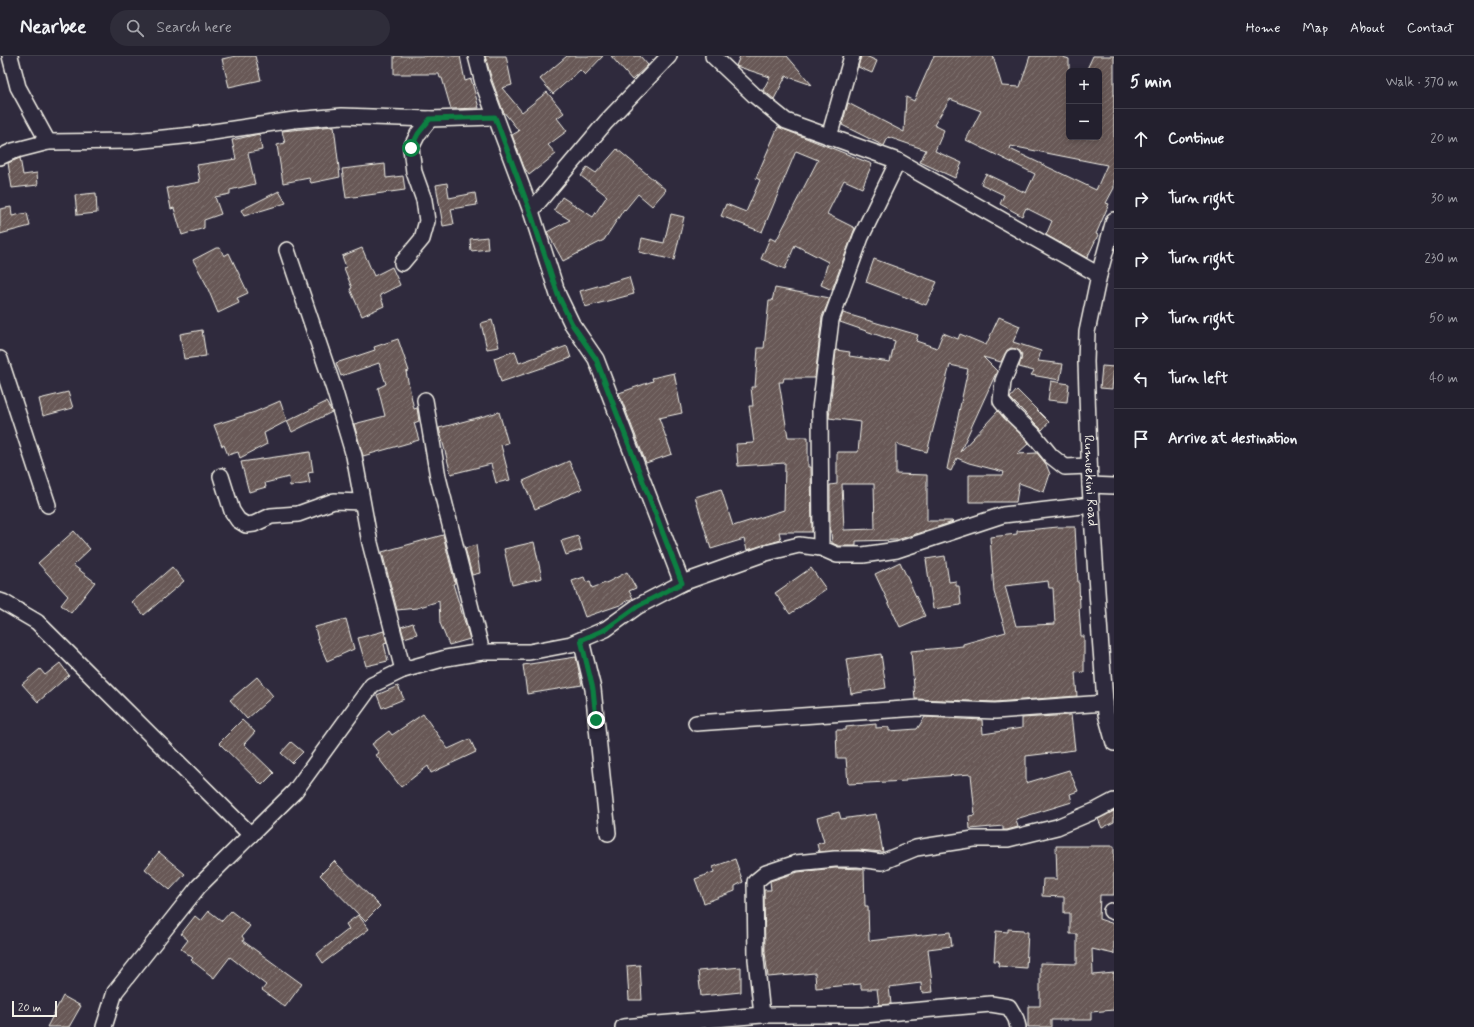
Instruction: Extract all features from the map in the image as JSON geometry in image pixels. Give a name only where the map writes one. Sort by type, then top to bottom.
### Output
[{"type":"street","points":[[10,56],[18,87],[48,142]]},
{"type":"street","points":[[476,56],[483,83],[530,211],[558,295],[572,324],[596,359],[682,583]]},
{"type":"street","points":[[530,211],[606,122],[669,56]]},
{"type":"street","points":[[713,56],[754,95],[786,121],[898,162],[1099,275]]},
{"type":"street","points":[[830,137],[852,56]]},
{"type":"street","points":[[0,157],[13,151],[48,142],[134,142],[294,120],[342,116],[430,119],[495,117]]},
{"type":"street","points":[[402,263],[422,238],[427,222],[424,200],[414,172],[411,148],[418,134],[430,119]]},
{"type":"street","points":[[821,548],[820,409],[831,320],[861,236],[898,162]]},
{"type":"street","name":"Rumuekini Road","points":[[1114,220],[1099,275],[1087,332],[1086,370],[1091,505],[1105,703],[1106,714],[1114,743]]},
{"type":"street","points":[[286,250],[334,389],[354,456],[370,544],[404,670]]},
{"type":"street","points":[[1014,357],[1003,381],[1001,401],[1033,434],[1051,456],[1065,467],[1089,466]]},
{"type":"street","points":[[0,359],[48,505]]},
{"type":"street","points":[[426,400],[438,477],[482,652]]},
{"type":"street","points":[[221,476],[232,511],[238,520],[246,525],[254,524],[271,516],[298,514],[334,502],[362,502]]},
{"type":"street","points":[[1090,485],[1114,486]]},
{"type":"street","points":[[104,1027],[115,992],[199,886],[295,791],[372,685],[404,670],[446,658],[482,652],[528,652],[571,644],[606,629],[638,606],[682,583],[766,553],[799,546],[821,548],[837,555],[863,555],[897,550],[1003,515],[1091,505]]},
{"type":"street","points":[[1,598],[37,622],[251,835]]},
{"type":"street","points":[[581,640],[593,689],[608,833]]},
{"type":"street","points":[[696,723],[919,708],[995,711],[1105,703]]},
{"type":"street","points":[[762,1015],[756,959],[755,882],[766,873],[796,862],[835,859],[858,859],[882,862],[916,848],[974,839],[1008,839],[1057,827],[1114,801]]},
{"type":"street","points":[[623,1027],[762,1015],[864,1015],[991,1004],[1008,1007],[1016,1019],[1018,1027]]},
{"type":"building","points":[[236,56],[255,56],[261,80],[229,87],[222,59]]},
{"type":"building","points":[[394,56],[460,56],[465,81],[471,79],[479,108],[451,109],[442,78],[440,78],[439,74],[394,74]]},
{"type":"building","points":[[485,56],[506,56],[512,85],[502,88],[522,112],[547,92],[564,113],[557,118],[567,131],[548,145],[556,154],[529,175],[524,167],[512,135],[519,131],[503,111]]},
{"type":"building","points":[[567,56],[603,56],[585,75],[580,70],[553,94],[540,79]]},
{"type":"building","points":[[611,56],[640,56],[648,65],[632,80]]},
{"type":"building","points":[[740,56],[787,56],[812,85],[786,76],[774,99],[763,90],[770,77],[736,66]]},
{"type":"building","points":[[861,56],[866,56],[877,61],[872,73],[858,67]]},
{"type":"building","points":[[934,56],[993,56],[1002,86],[1020,87],[1030,56],[1060,56],[1069,59],[1069,68],[1066,68],[1066,140],[1102,140],[1102,68],[1087,68],[1093,56],[1114,56],[1114,188],[1106,203],[1109,204],[1096,234],[1098,235],[1087,258],[1046,235],[1052,221],[1026,208],[1022,216],[1000,204],[1004,195],[981,184],[986,174],[1026,193],[1035,174],[966,140],[981,111],[950,99],[934,125],[944,130],[935,151],[962,163],[955,178],[920,162],[926,150],[888,137],[884,146],[842,125],[848,103],[904,132],[906,97],[914,101]],"holes":[[[1011,146],[1107,165],[1096,190],[1010,149]]]},
{"type":"building","points":[[334,126],[340,177],[311,183],[309,178],[283,183],[277,145],[285,143],[282,131]]},
{"type":"building","points":[[778,127],[872,164],[862,188],[844,180],[827,214],[855,228],[832,290],[821,285],[828,262],[795,245],[785,269],[761,259],[770,238],[776,241],[818,160],[796,151],[762,232],[721,216],[726,204],[746,212],[760,180],[756,178]]},
{"type":"building","points":[[259,134],[262,150],[248,153],[255,184],[230,190],[230,194],[215,197],[221,214],[204,220],[204,228],[182,235],[174,208],[171,209],[167,188],[200,182],[197,165],[236,159],[232,140]]},
{"type":"building","points":[[617,149],[666,190],[652,206],[638,194],[625,210],[624,209],[604,240],[563,261],[547,232],[570,220],[554,210],[562,197],[593,217],[607,196],[581,176],[587,167],[596,173]]},
{"type":"building","points":[[20,158],[23,175],[37,173],[38,185],[12,188],[8,163]]},
{"type":"building","points":[[385,164],[386,178],[403,176],[405,190],[346,198],[342,169]]},
{"type":"building","points":[[447,183],[449,198],[475,193],[477,205],[451,209],[454,224],[443,226],[436,185]]},
{"type":"building","points":[[279,191],[286,203],[244,216],[241,210]]},
{"type":"building","points":[[96,193],[97,213],[77,215],[75,195]]},
{"type":"building","points":[[11,207],[12,216],[27,213],[30,226],[0,234],[0,209]]},
{"type":"building","points":[[671,214],[684,217],[674,260],[639,252],[642,238],[664,243]]},
{"type":"building","points":[[487,237],[488,249],[471,251],[470,239]]},
{"type":"building","points":[[216,248],[220,248],[224,256],[229,253],[248,293],[237,298],[239,303],[218,313],[205,282],[193,260]]},
{"type":"building","points":[[362,248],[374,276],[392,267],[400,285],[380,295],[384,306],[362,316],[350,289],[352,288],[344,268],[346,267],[342,256]]},
{"type":"building","points":[[874,259],[937,282],[926,305],[866,282]]},
{"type":"building","points":[[629,277],[634,294],[585,307],[580,291]]},
{"type":"building","points":[[775,288],[830,298],[822,317],[815,378],[784,378],[783,382],[779,382],[788,437],[808,437],[808,467],[811,467],[812,532],[779,532],[781,540],[747,550],[744,539],[711,549],[695,497],[721,489],[733,526],[784,510],[785,463],[738,466],[736,444],[754,443],[749,406],[753,406],[751,387],[755,387],[758,348],[764,348],[769,301],[772,301]]},
{"type":"building","points":[[843,313],[918,335],[916,341],[937,348],[943,333],[958,339],[960,334],[986,345],[999,317],[1020,326],[1013,342],[1041,351],[1038,361],[1063,364],[1060,380],[1031,375],[1034,371],[1019,367],[1022,355],[1020,351],[1016,349],[1011,348],[1007,350],[1001,362],[983,357],[997,371],[960,452],[998,411],[1029,443],[1017,454],[1037,453],[1046,464],[1050,474],[1044,492],[1019,483],[1016,502],[969,502],[969,475],[1003,475],[1004,472],[969,463],[957,458],[951,471],[947,469],[968,369],[950,365],[927,452],[896,444],[896,474],[927,475],[927,521],[953,522],[897,540],[856,541],[856,546],[839,546],[832,543],[830,532],[830,485],[837,484],[837,452],[858,452],[861,422],[829,418],[836,350],[850,352],[849,356],[890,362],[895,341],[840,322]],"holes":[[[842,484],[874,484],[875,529],[844,530]]]},
{"type":"building","points":[[492,320],[499,347],[487,349],[481,323]]},
{"type":"building","points":[[202,330],[206,356],[184,359],[180,334]]},
{"type":"building","points":[[398,339],[409,371],[406,372],[414,409],[417,408],[419,421],[414,423],[419,440],[363,456],[354,424],[385,416],[378,388],[386,384],[379,363],[341,376],[336,363],[375,350],[374,347]]},
{"type":"building","points":[[567,346],[571,358],[501,382],[494,358],[515,351],[519,363]]},
{"type":"building","points":[[1102,366],[1114,367],[1112,389],[1100,388]]},
{"type":"building","points":[[674,373],[682,413],[659,418],[672,454],[646,463],[619,393],[653,381],[652,378]]},
{"type":"building","points":[[1051,381],[1069,384],[1067,402],[1048,400]]},
{"type":"building","points":[[1017,390],[1049,422],[1042,430],[1010,398]]},
{"type":"building","points":[[68,392],[73,408],[43,416],[39,399]]},
{"type":"building","points":[[280,401],[287,421],[264,433],[267,444],[240,458],[238,452],[228,455],[224,445],[222,446],[214,425],[255,412]]},
{"type":"building","points":[[326,402],[332,412],[292,432],[287,421]]},
{"type":"building","points":[[499,412],[508,443],[501,445],[510,480],[496,483],[491,464],[451,474],[439,428]]},
{"type":"building","points":[[310,452],[313,472],[308,473],[310,483],[290,486],[289,477],[265,483],[266,487],[249,492],[241,462]]},
{"type":"building","points":[[569,461],[582,489],[535,509],[523,481]]},
{"type":"building","points":[[1075,527],[1081,636],[1084,636],[1084,672],[1075,673],[1077,696],[995,702],[915,699],[911,651],[963,646],[963,644],[1006,632],[994,592],[990,537],[1017,534],[1017,531]],"holes":[[[1048,581],[1049,588],[1053,588],[1055,624],[1016,626],[1005,586]]]},
{"type":"building","points":[[74,531],[90,549],[73,565],[95,582],[71,613],[61,605],[68,596],[38,563]]},
{"type":"building","points":[[443,535],[455,583],[453,584],[470,639],[449,645],[440,623],[439,601],[417,608],[397,610],[382,552]]},
{"type":"building","points":[[578,536],[582,550],[566,555],[561,541]]},
{"type":"building","points":[[534,542],[542,578],[512,585],[504,549]]},
{"type":"building","points":[[476,545],[480,573],[472,575],[465,548]]},
{"type":"building","points":[[945,556],[949,582],[956,581],[956,586],[959,586],[961,605],[933,609],[926,559]]},
{"type":"building","points":[[900,562],[925,616],[900,627],[875,574]]},
{"type":"building","points":[[172,567],[184,581],[144,615],[132,602]]},
{"type":"building","points":[[811,568],[826,589],[790,614],[775,593]]},
{"type":"building","points":[[627,572],[636,588],[629,591],[633,598],[620,605],[585,617],[572,581],[584,577],[586,582],[590,581],[592,588]]},
{"type":"building","points":[[346,619],[354,649],[327,661],[318,640],[315,627]]},
{"type":"building","points":[[413,623],[417,634],[404,638],[401,627]]},
{"type":"building","points":[[384,631],[387,643],[384,644],[388,661],[366,666],[358,638]]},
{"type":"building","points":[[881,654],[886,688],[851,694],[846,659]]},
{"type":"building","points":[[576,657],[582,685],[527,694],[523,665]]},
{"type":"building","points":[[60,663],[69,675],[38,702],[22,684],[40,669],[45,675]]},
{"type":"building","points":[[257,677],[273,696],[247,719],[230,700]]},
{"type":"building","points":[[398,686],[404,699],[382,708],[377,695]]},
{"type":"building","points":[[423,714],[448,749],[470,739],[476,752],[431,773],[428,766],[401,787],[376,755],[379,753],[372,744],[389,731],[392,735]]},
{"type":"building","points":[[1071,715],[1075,750],[1026,756],[1026,783],[1069,770],[1078,791],[1070,794],[1072,802],[1016,819],[1018,827],[1007,830],[1003,830],[1003,826],[970,829],[969,816],[975,815],[971,774],[906,779],[906,781],[848,784],[846,758],[837,758],[836,730],[846,730],[846,727],[876,724],[876,728],[889,727],[889,731],[917,729],[925,717],[982,720],[983,734],[1022,728],[1022,718]]},
{"type":"building","points":[[242,720],[255,732],[244,744],[274,773],[262,785],[219,743]]},
{"type":"building","points":[[291,742],[303,752],[292,763],[281,753]]},
{"type":"building","points":[[1114,811],[1114,822],[1102,828],[1098,819]]},
{"type":"building","points":[[839,812],[841,819],[876,814],[883,852],[858,850],[819,852],[817,844],[824,842],[817,818]]},
{"type":"building","points":[[1056,846],[1114,846],[1114,895],[1100,895],[1099,919],[1114,924],[1114,954],[1092,949],[1093,975],[1114,973],[1114,1010],[1091,1012],[1091,1020],[1051,1020],[1051,1027],[1028,1027],[1028,1006],[1040,1006],[1040,963],[1077,964],[1077,934],[1070,934],[1070,913],[1064,913],[1064,897],[1042,896],[1043,879],[1057,879]]},
{"type":"building","points":[[159,852],[185,874],[170,890],[145,869]]},
{"type":"building","points":[[735,859],[743,882],[735,886],[735,891],[704,903],[695,879],[714,872],[713,867]]},
{"type":"building","points":[[334,861],[380,906],[365,921],[320,875]]},
{"type":"building","points":[[835,868],[864,869],[865,906],[868,906],[869,941],[950,932],[952,946],[928,949],[933,992],[922,993],[921,983],[889,987],[891,1004],[879,1005],[877,989],[861,989],[861,984],[816,988],[815,973],[768,977],[765,952],[764,890],[771,890],[770,881],[798,872]]},
{"type":"building","points":[[209,911],[222,921],[231,911],[250,926],[242,936],[244,939],[243,941],[302,984],[285,1007],[262,990],[266,985],[230,957],[214,978],[191,960],[193,958],[181,949],[188,940],[181,934],[195,916],[201,921]]},
{"type":"building","points":[[358,915],[369,929],[323,963],[317,954],[349,929],[346,924]]},
{"type":"building","points":[[1008,929],[1023,930],[1023,932],[1028,932],[1026,968],[998,966],[999,961],[994,961],[996,931],[1008,932]]},
{"type":"building","points":[[640,965],[642,1000],[629,1000],[627,966]]},
{"type":"building","points":[[741,967],[741,992],[701,996],[698,971]]},
{"type":"building","points":[[63,996],[81,1006],[69,1027],[47,1027]]},
{"type":"route","points":[[411,148],[418,134],[430,119],[495,117],[530,211],[558,295],[572,324],[596,359],[682,583],[638,606],[606,629],[581,640],[593,689],[596,720]]}]
